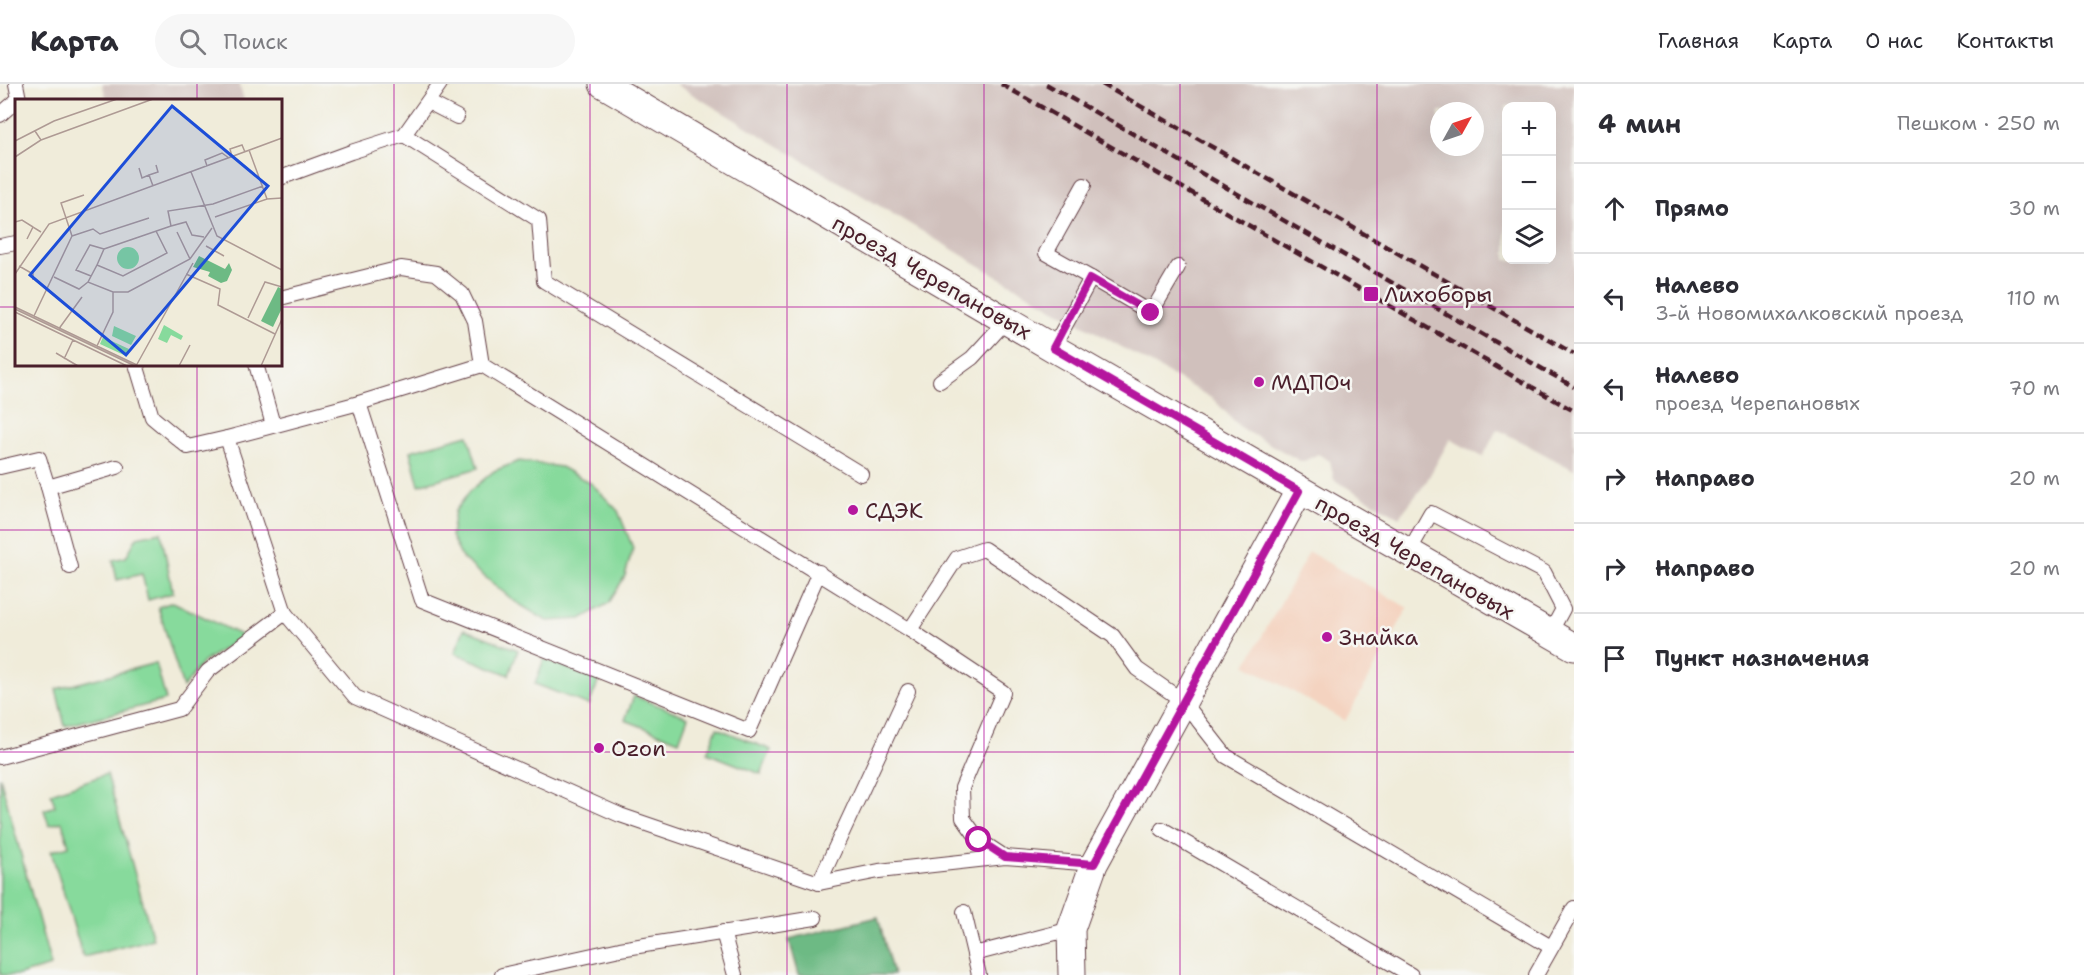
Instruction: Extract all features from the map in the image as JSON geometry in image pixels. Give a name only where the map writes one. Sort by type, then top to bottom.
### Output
[{"type":"street","name":"проезд Черепановых","points":[[603,84],[1005,321],[1574,647]]},
{"type":"street","points":[[1072,975],[1071,929],[1094,864],[1299,491]]},
{"type":"lane","points":[[16,84],[19,99]]},
{"type":"lane","points":[[282,177],[404,135],[440,84]]},
{"type":"lane","points":[[428,102],[457,117]]},
{"type":"lane","points":[[0,115],[15,103]]},
{"type":"lane","points":[[404,135],[539,220],[544,281],[861,474]]},
{"type":"lane","points":[[1084,186],[1046,253],[1151,313],[1178,267]]},
{"type":"lane","points":[[0,246],[15,243]]},
{"type":"lane","points":[[282,298],[401,268],[436,273],[462,294],[475,321],[482,365]]},
{"type":"lane","points":[[1053,348],[1090,278]]},
{"type":"lane","points":[[940,381],[972,358],[1005,321]]},
{"type":"lane","points":[[137,366],[152,417],[188,447],[359,403],[482,365],[819,572],[1003,692],[962,788],[963,818],[979,840],[1005,857]]},
{"type":"lane","points":[[257,366],[273,425]]},
{"type":"lane","points":[[359,403],[422,600],[708,716],[749,731],[819,572]]},
{"type":"lane","points":[[227,438],[285,613],[355,697],[620,815],[819,883],[879,871],[1005,857],[1094,864]]},
{"type":"lane","points":[[0,467],[39,458],[70,567]]},
{"type":"lane","points":[[48,487],[117,467]]},
{"type":"lane","points":[[1408,553],[1431,513],[1544,572],[1563,609],[1550,633]]},
{"type":"lane","points":[[910,630],[957,558],[984,549],[1113,636],[1137,669],[1183,701],[1226,756],[1551,947]]},
{"type":"lane","points":[[0,757],[179,709],[208,670],[285,613]]},
{"type":"lane","points":[[819,883],[908,691]]},
{"type":"lane","points":[[1162,830],[1411,975]]},
{"type":"lane","points":[[1536,975],[1574,908]]},
{"type":"lane","points":[[964,912],[979,975]]},
{"type":"lane","points":[[502,975],[620,949],[815,918]]},
{"type":"lane","points":[[974,954],[1071,929]]},
{"type":"lane","points":[[723,932],[735,975]]},
{"type":"shaded area","points":[[102,84],[239,84],[244,99],[107,99]]},
{"type":"shaded area","points":[[675,84],[1574,84],[1574,470],[1497,429],[1483,457],[1450,439],[1425,484],[1399,517],[1334,480],[1330,461],[1318,454],[1302,462],[1241,428],[1213,399],[997,276]]},
{"type":"shaded area","name":"Знайка","points":[[1309,552],[1408,608],[1345,721],[1246,665]]},
{"type":"green space","points":[[468,435],[478,468],[419,485],[410,451]]},
{"type":"green space","points":[[519,461],[561,467],[592,484],[618,511],[633,548],[625,576],[609,603],[581,619],[547,621],[514,601],[462,558],[451,536],[455,511],[470,491],[494,471]]},
{"type":"green space","points":[[161,532],[173,593],[148,600],[142,574],[117,580],[113,560],[126,557],[137,537]]},
{"type":"green space","points":[[173,602],[243,636],[203,662],[183,688],[158,607]]},
{"type":"green space","points":[[464,629],[518,650],[509,675],[455,653]]},
{"type":"green space","points":[[544,659],[599,680],[589,705],[535,684]]},
{"type":"green space","points":[[156,663],[166,700],[65,726],[56,689]]},
{"type":"green space","points":[[634,696],[688,717],[679,741],[625,720]]},
{"type":"green space","points":[[717,728],[771,750],[761,774],[707,753]]},
{"type":"green space","points":[[107,774],[153,939],[83,957],[51,851],[69,846],[62,822],[49,825],[44,810],[55,806],[51,793]]},
{"type":"green space","points":[[0,777],[51,966],[19,975],[0,975]]},
{"type":"green space","points":[[878,917],[893,975],[799,975],[789,939]]},
{"type":"railway","points":[[1001,84],[1574,411]]},
{"type":"railway","points":[[1046,84],[1574,387]]},
{"type":"railway","points":[[1102,84],[1574,354]]},
{"type":"place","name":"Лихоборы","points":[[1371,294]]},
{"type":"place","name":"МДПОч","points":[[1259,382]]},
{"type":"place","name":"СДЭК","points":[[853,510]]},
{"type":"place","name":"Знайка","points":[[1327,637]]},
{"type":"place","name":"Ozon","points":[[599,748]]},
{"type":"route","points":[[979,840],[1005,857],[1094,864],[1299,491],[1053,348],[1090,278],[1151,313]]}]
